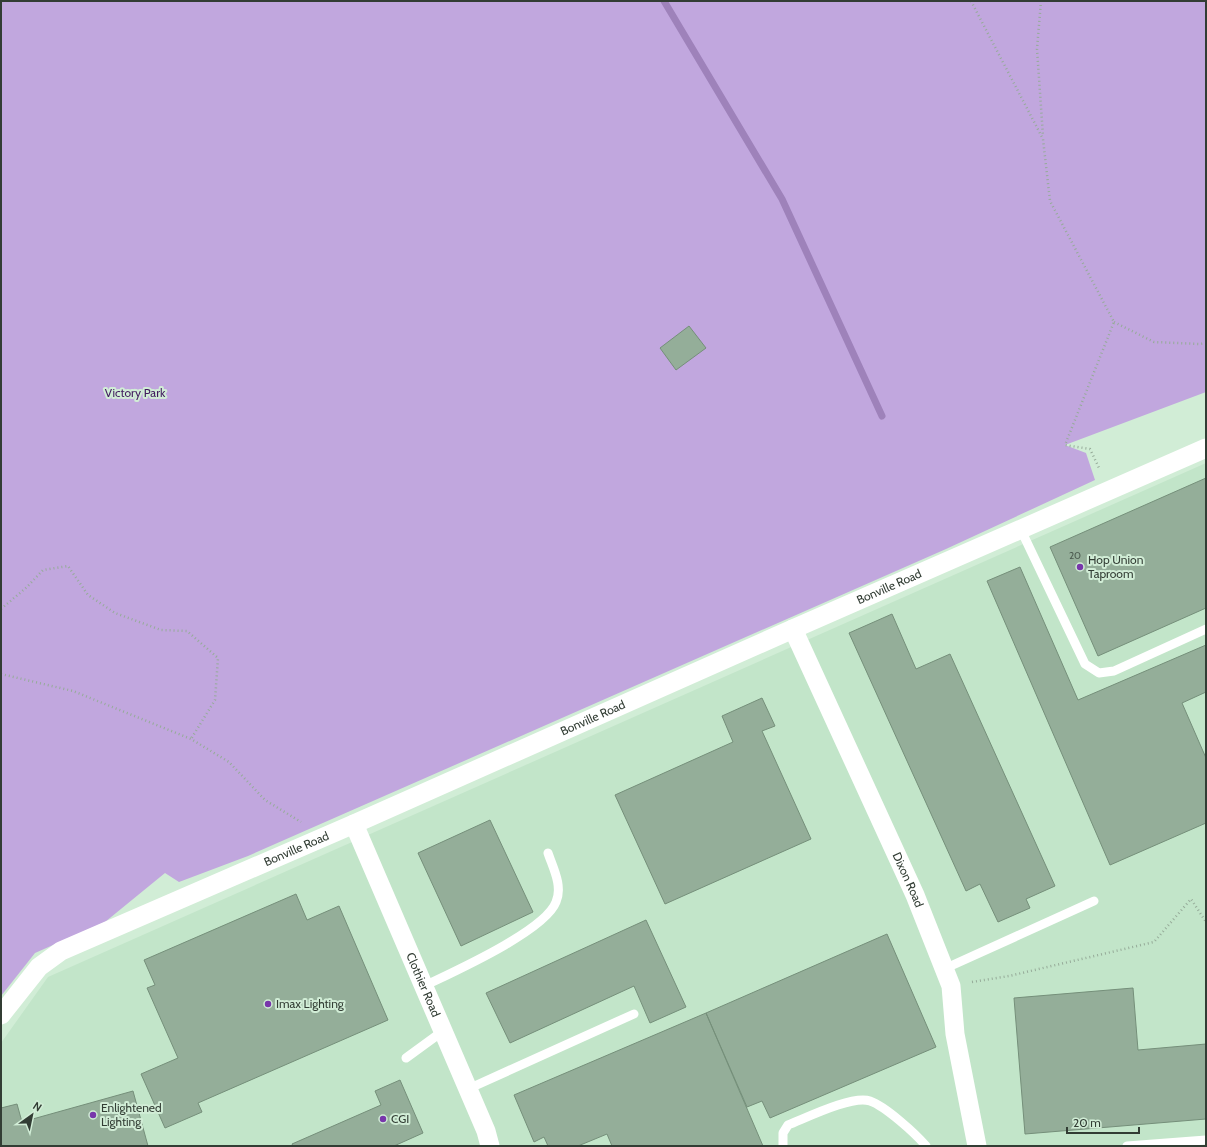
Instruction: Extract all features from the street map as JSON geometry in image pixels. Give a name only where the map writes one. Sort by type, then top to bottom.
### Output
[{"type":"street","name":"Bonville Road","points":[[1,1015],[39,967],[61,951],[316,841],[793,629],[1206,448]]},
{"type":"street","name":"Dixon Road","points":[[793,629],[915,896],[944,969],[950,986],[955,1034],[977,1146]]},
{"type":"street","name":"Clothier Road","points":[[354,824],[486,1131],[487,1145]]},
{"type":"lane","points":[[1021,530],[1085,664],[1099,673],[1114,671],[1206,629]]},
{"type":"lane","points":[[424,986],[487,956],[538,924],[548,914],[556,903],[559,885],[548,852]]},
{"type":"lane","points":[[944,969],[1094,900]]},
{"type":"lane","points":[[468,1089],[634,1014]]},
{"type":"lane","points":[[406,1058],[443,1031]]},
{"type":"lane","points":[[783,1146],[783,1133],[788,1125],[848,1101],[870,1101],[895,1117],[926,1146]]},
{"type":"lane","points":[[1127,1146],[1206,1140]]},
{"type":"path","points":[[971,1],[1043,139]]},
{"type":"path","points":[[1041,1],[1037,48],[1043,139],[1050,201],[1114,322],[1154,342],[1206,343]]},
{"type":"path","points":[[1110,491],[1090,449],[1065,445],[1114,322]]},
{"type":"path","points":[[1,609],[27,587],[43,570],[68,566],[88,595],[115,613],[161,630],[187,631],[218,658],[215,700],[191,739]]},
{"type":"path","points":[[1,674],[73,691],[191,739],[229,762],[265,800],[308,826],[316,841]]},
{"type":"path","points":[[950,986],[1009,976],[1154,942],[1191,899],[1206,922]]},
{"type":"shaded area","points":[[1206,463],[1206,1146],[1,1146],[1,1043],[48,977]]},
{"type":"green space","name":"Victory Park","points":[[1,1],[1206,1],[1206,392],[1065,445],[1086,453],[1095,480],[946,549],[248,856],[179,882],[165,873],[105,922],[35,953],[1,996]]},
{"type":"building","points":[[689,326],[706,348],[676,370],[660,348]]},
{"type":"building","points":[[1206,478],[1206,608],[1098,656],[1050,547]]},
{"type":"building","points":[[1020,567],[1078,700],[1206,645],[1206,692],[1182,703],[1206,758],[1206,823],[1110,865],[987,581]]},
{"type":"building","points":[[892,614],[916,669],[950,654],[1055,886],[1026,899],[1030,908],[998,922],[980,884],[966,891],[849,633]]},
{"type":"building","points":[[762,698],[775,726],[762,731],[811,839],[665,904],[615,795],[733,742],[722,716]]},
{"type":"building","points":[[490,820],[533,912],[461,946],[418,853]]},
{"type":"building","name":"Imax Lighting","points":[[296,894],[307,920],[339,906],[388,1020],[198,1103],[202,1112],[165,1128],[141,1074],[178,1058],[147,988],[155,985],[144,960]]},
{"type":"building","points":[[646,920],[686,1007],[650,1023],[634,986],[510,1043],[486,993]]},
{"type":"building","points":[[887,934],[936,1047],[770,1118],[762,1101],[747,1107],[706,1013]]},
{"type":"building","points":[[1133,988],[1138,1050],[1206,1044],[1206,1119],[1025,1134],[1014,998]]},
{"type":"building","points":[[706,1013],[763,1146],[612,1146],[607,1134],[578,1146],[548,1146],[544,1137],[534,1142],[514,1095]]},
{"type":"building","name":"CGI","points":[[400,1080],[423,1133],[394,1146],[293,1146],[292,1144],[381,1105],[375,1091]]},
{"type":"building","name":"Enlightened Lighting","points":[[133,1091],[148,1146],[1,1146],[1,1108],[17,1104],[22,1122]]},
{"type":"waterway","points":[[664,1],[782,199],[882,416]]},
{"type":"place","name":"Hop Union Taproom","points":[[1080,567]]},
{"type":"place","name":"Imax Lighting","points":[[268,1004]]},
{"type":"place","name":"Enlightened Lighting","points":[[93,1115]]},
{"type":"place","name":"CGI","points":[[383,1119]]}]
